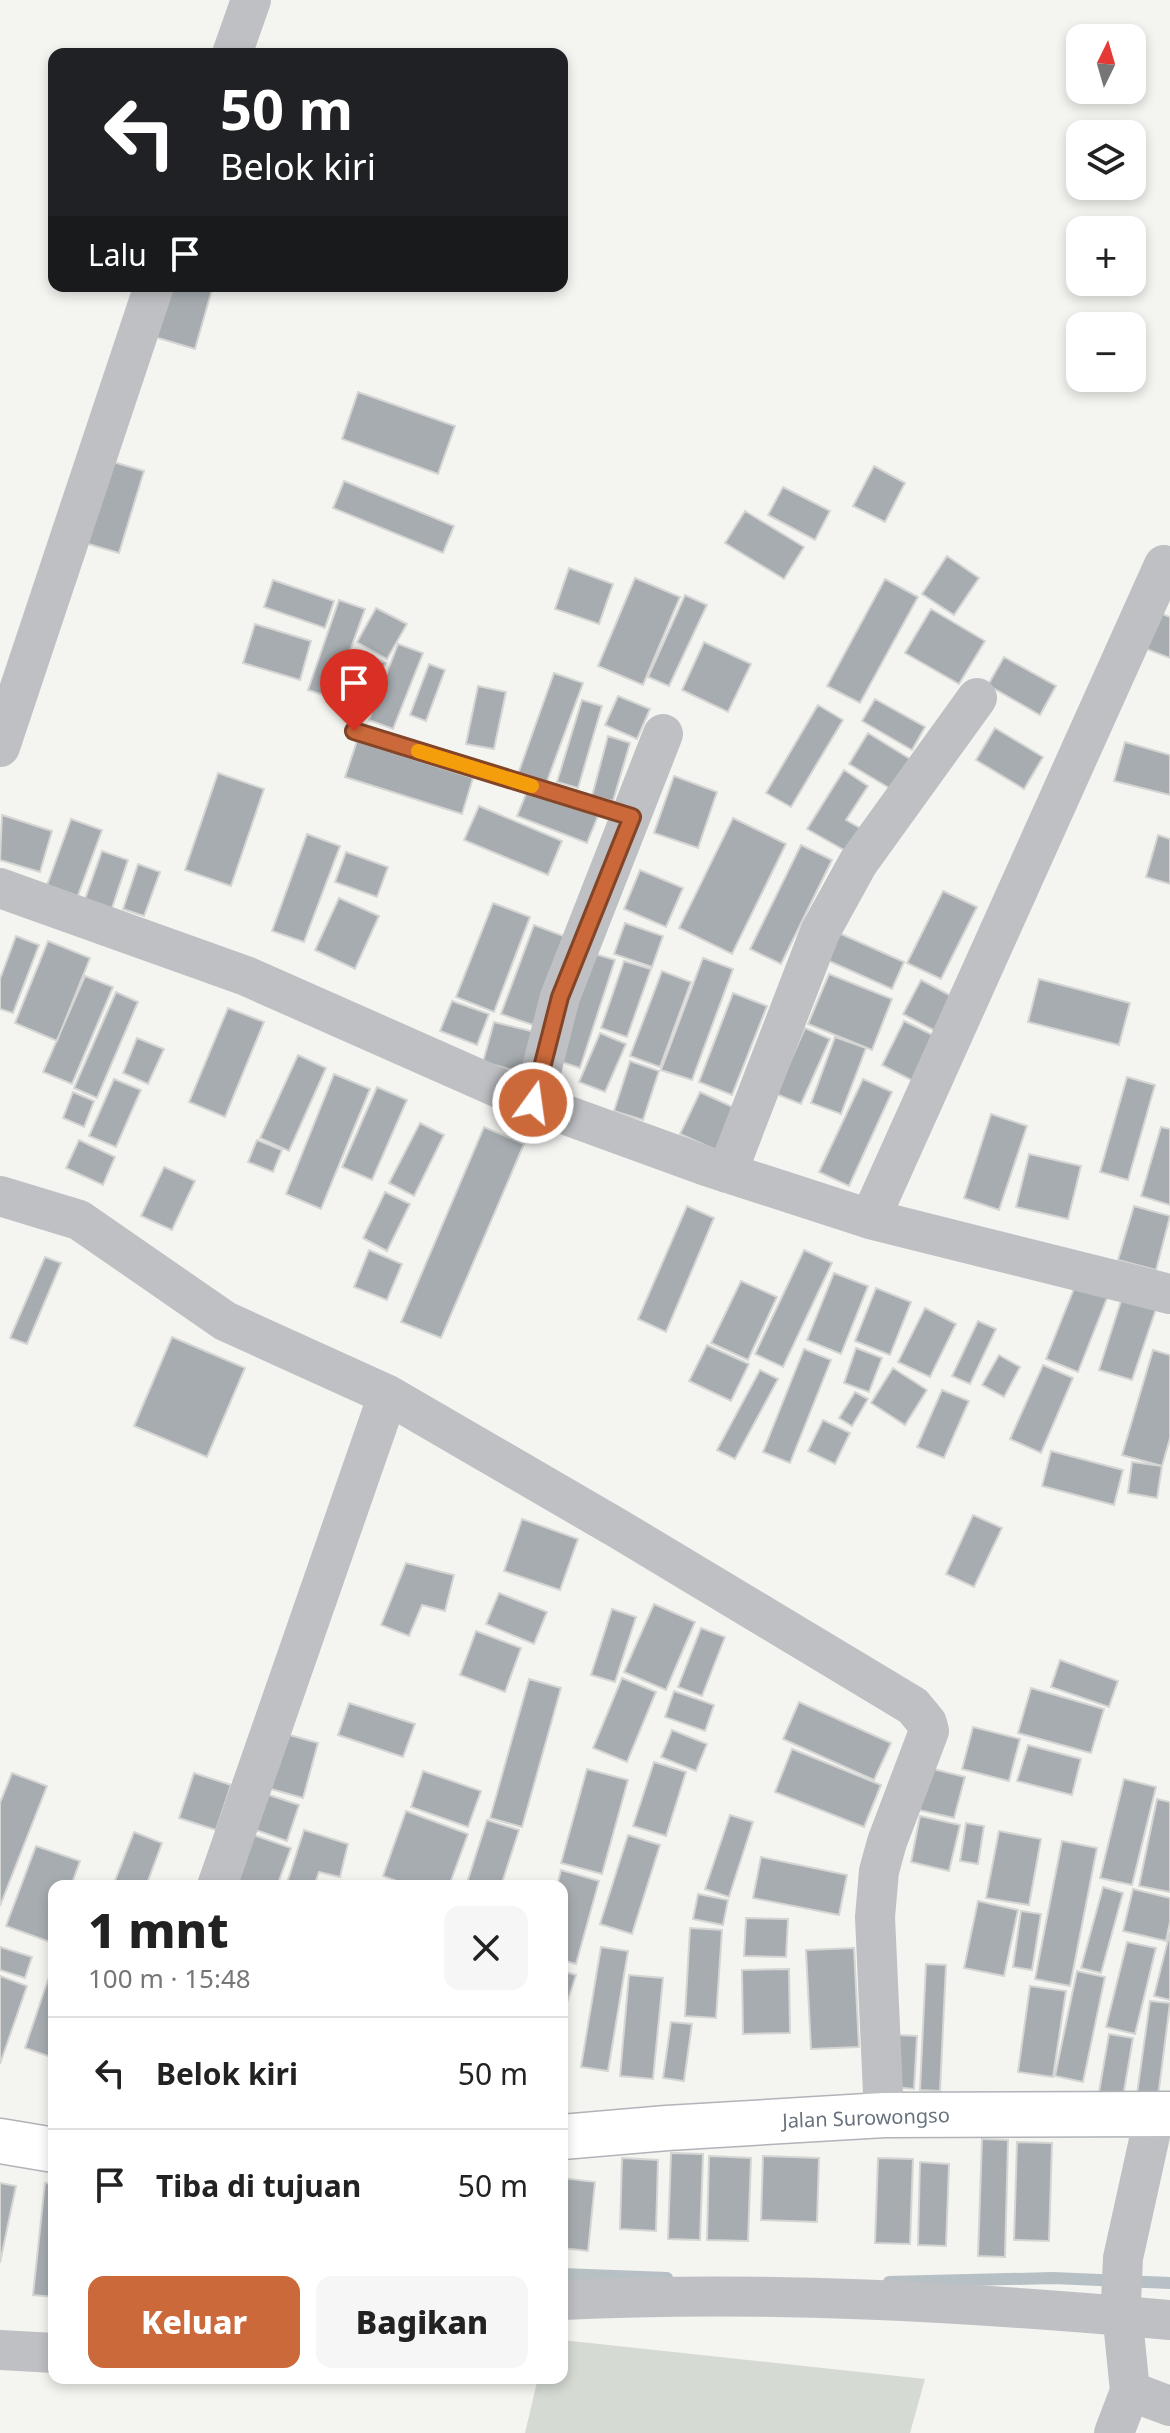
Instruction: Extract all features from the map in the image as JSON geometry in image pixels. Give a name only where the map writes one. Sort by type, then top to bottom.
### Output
[{"type":"street","points":[[234,48],[251,0]]},
{"type":"street","points":[[0,747],[152,292]]},
{"type":"street","points":[[870,1219],[1164,565]]},
{"type":"street","points":[[727,1173],[820,932],[858,863],[977,698]]},
{"type":"street","points":[[533,1103],[560,997],[663,734]]},
{"type":"street","points":[[0,888],[246,976],[533,1103],[727,1173],[870,1219],[1170,1294]]},
{"type":"street","points":[[0,1196],[79,1220],[225,1321],[388,1395],[913,1706],[927,1723],[927,1739],[887,1842],[879,1871],[875,1917],[884,2115]]},
{"type":"street","points":[[219,1880],[388,1395]]},
{"type":"street","points":[[1114,2433],[1130,2391],[1122,2309],[1123,2258],[1163,2114]]},
{"type":"street","name":"Jalan Surowongso","points":[[568,2136],[884,2115],[1163,2114]]},
{"type":"street","points":[[0,2141],[48,2149]]},
{"type":"street","points":[[568,2300],[738,2295],[1122,2309],[1170,2320]]},
{"type":"street","points":[[0,2350],[48,2353]]},
{"type":"street","points":[[1130,2391],[1170,2406]]},
{"type":"lane","points":[[354,731],[632,817]]},
{"type":"shaded area","points":[[568,2341],[925,2379],[910,2433],[525,2433],[537,2384],[568,2384]]},
{"type":"building","points":[[168,292],[211,292],[195,349],[155,337]]},
{"type":"building","points":[[358,392],[455,426],[438,474],[342,439]]},
{"type":"building","points":[[110,461],[144,471],[119,553],[85,543]]},
{"type":"building","points":[[874,466],[905,483],[885,522],[853,506]]},
{"type":"building","points":[[344,481],[454,526],[443,553],[333,508]]},
{"type":"building","points":[[783,487],[830,511],[815,540],[768,515]]},
{"type":"building","points":[[745,511],[804,547],[784,579],[725,543]]},
{"type":"building","points":[[947,556],[979,578],[954,615],[922,594]]},
{"type":"building","points":[[569,568],[613,584],[599,624],[555,609]]},
{"type":"building","points":[[635,578],[680,597],[643,685],[598,666]]},
{"type":"building","points":[[885,579],[918,597],[860,703],[827,686]]},
{"type":"building","points":[[273,580],[334,601],[325,628],[264,607]]},
{"type":"building","points":[[685,595],[707,605],[669,686],[648,677]]},
{"type":"building","points":[[339,600],[365,609],[333,698],[308,690]]},
{"type":"building","points":[[376,608],[407,624],[387,659],[357,642]]},
{"type":"building","points":[[931,609],[985,641],[959,684],[905,653]]},
{"type":"building","points":[[1155,611],[1170,617],[1170,658],[1141,647]]},
{"type":"building","points":[[255,624],[311,641],[300,680],[243,663]]},
{"type":"building","points":[[704,642],[751,664],[728,712],[682,690]]},
{"type":"building","points":[[398,644],[423,653],[393,729],[369,720]]},
{"type":"building","points":[[360,652],[386,663],[364,709],[338,697]]},
{"type":"building","points":[[1004,657],[1056,686],[1040,715],[988,685]]},
{"type":"building","points":[[429,664],[445,670],[426,721],[410,715]]},
{"type":"building","points":[[554,673],[583,683],[546,784],[518,774]]},
{"type":"building","points":[[478,686],[506,692],[494,749],[466,744]]},
{"type":"building","points":[[618,696],[650,709],[637,739],[605,725]]},
{"type":"building","points":[[875,699],[925,727],[912,750],[862,721]]},
{"type":"building","points":[[582,700],[602,706],[578,788],[557,782]]},
{"type":"building","points":[[818,705],[843,720],[791,807],[766,793]]},
{"type":"building","points":[[995,728],[1043,757],[1024,789],[976,760]]},
{"type":"building","points":[[868,733],[910,759],[891,789],[849,764]]},
{"type":"building","points":[[608,736],[630,743],[613,801],[592,796]]},
{"type":"building","points":[[357,741],[473,778],[462,814],[345,777]]},
{"type":"building","points":[[1125,742],[1170,755],[1170,795],[1114,781]]},
{"type":"building","points":[[844,770],[868,786],[846,820],[865,831],[851,854],[807,829]]},
{"type":"building","points":[[218,773],[264,789],[231,886],[185,870]]},
{"type":"building","points":[[674,776],[717,792],[698,848],[654,833]]},
{"type":"building","points":[[528,789],[598,816],[587,843],[517,816]]},
{"type":"building","points":[[479,806],[562,841],[548,875],[464,840]]},
{"type":"building","points":[[2,815],[52,831],[40,872],[0,860]]},
{"type":"building","points":[[733,818],[786,844],[732,954],[679,928]]},
{"type":"building","points":[[71,819],[102,830],[77,898],[46,888]]},
{"type":"building","points":[[307,834],[340,846],[304,942],[272,931]]},
{"type":"building","points":[[1158,835],[1170,839],[1170,884],[1146,877]]},
{"type":"building","points":[[801,845],[832,860],[781,964],[750,949]]},
{"type":"building","points":[[102,851],[128,860],[111,911],[84,902]]},
{"type":"building","points":[[346,852],[388,867],[377,897],[335,882]]},
{"type":"building","points":[[138,864],[160,872],[144,916],[123,909]]},
{"type":"building","points":[[640,870],[683,888],[666,927],[624,909]]},
{"type":"building","points":[[943,891],[977,907],[941,979],[907,963]]},
{"type":"building","points":[[339,898],[379,916],[355,969],[315,950]]},
{"type":"building","points":[[493,903],[530,917],[494,1012],[456,997]]},
{"type":"building","points":[[625,923],[663,936],[652,967],[614,954]]},
{"type":"building","points":[[534,925],[566,937],[533,1025],[501,1014]]},
{"type":"building","points":[[832,930],[904,962],[892,989],[820,957]]},
{"type":"building","points":[[16,936],[39,945],[13,1013],[0,1009],[0,979]]},
{"type":"building","points":[[48,941],[90,958],[57,1041],[15,1023]]},
{"type":"building","points":[[585,951],[615,960],[580,1068],[549,1058]]},
{"type":"building","points":[[703,958],[733,969],[692,1080],[661,1070]]},
{"type":"building","points":[[624,961],[651,969],[627,1037],[601,1028]]},
{"type":"building","points":[[662,971],[691,982],[660,1067],[630,1056]]},
{"type":"building","points":[[829,974],[892,999],[872,1050],[808,1024]]},
{"type":"building","points":[[85,976],[113,987],[72,1084],[43,1072]]},
{"type":"building","points":[[1039,979],[1130,1003],[1119,1045],[1028,1022]]},
{"type":"building","points":[[921,980],[959,1000],[941,1034],[903,1014]]},
{"type":"building","points":[[116,992],[138,1002],[97,1098],[74,1088]]},
{"type":"building","points":[[733,993],[767,1006],[732,1095],[699,1082]]},
{"type":"building","points":[[452,1001],[489,1014],[477,1045],[440,1031]]},
{"type":"building","points":[[228,1008],[264,1022],[225,1117],[189,1102]]},
{"type":"building","points":[[904,1021],[937,1037],[915,1082],[882,1065]]},
{"type":"building","points":[[494,1022],[539,1033],[528,1074],[483,1062]]},
{"type":"building","points":[[805,1028],[830,1039],[801,1104],[776,1094]]},
{"type":"building","points":[[600,1033],[626,1044],[605,1092],[579,1082]]},
{"type":"building","points":[[835,1037],[866,1048],[841,1114],[811,1103]]},
{"type":"building","points":[[137,1038],[164,1049],[148,1084],[123,1073]]},
{"type":"building","points":[[298,1055],[326,1068],[289,1151],[260,1138]]},
{"type":"building","points":[[630,1061],[659,1071],[643,1120],[614,1111]]},
{"type":"building","points":[[334,1074],[370,1089],[321,1209],[286,1194]]},
{"type":"building","points":[[1127,1077],[1155,1085],[1128,1180],[1100,1172]]},
{"type":"building","points":[[114,1079],[141,1090],[116,1147],[89,1136]]},
{"type":"building","points":[[863,1079],[892,1092],[849,1186],[819,1172]]},
{"type":"building","points":[[377,1087],[407,1100],[372,1180],[342,1167]]},
{"type":"building","points":[[73,1092],[94,1101],[84,1127],[63,1118]]},
{"type":"building","points":[[700,1092],[737,1109],[718,1151],[680,1134]]},
{"type":"building","points":[[991,1114],[1027,1126],[999,1210],[964,1198]]},
{"type":"building","points":[[420,1123],[444,1135],[414,1196],[389,1183]]},
{"type":"building","points":[[484,1127],[524,1144],[441,1338],[401,1322]]},
{"type":"building","points":[[1161,1127],[1170,1129],[1170,1205],[1141,1196]]},
{"type":"building","points":[[79,1140],[115,1157],[103,1185],[66,1168]]},
{"type":"building","points":[[257,1140],[282,1150],[273,1172],[248,1162]]},
{"type":"building","points":[[1029,1154],[1081,1166],[1068,1219],[1016,1207]]},
{"type":"building","points":[[164,1167],[195,1181],[172,1230],[141,1216]]},
{"type":"building","points":[[385,1192],[410,1204],[387,1251],[363,1238]]},
{"type":"building","points":[[687,1206],[714,1218],[666,1332],[638,1319]]},
{"type":"building","points":[[1134,1206],[1170,1216],[1156,1270],[1118,1260]]},
{"type":"building","points":[[369,1250],[402,1264],[387,1300],[354,1287]]},
{"type":"building","points":[[804,1250],[832,1263],[783,1367],[755,1354]]},
{"type":"building","points":[[45,1257],[61,1263],[27,1344],[10,1338]]},
{"type":"building","points":[[834,1273],[868,1286],[841,1354],[807,1340]]},
{"type":"building","points":[[741,1281],[777,1297],[748,1360],[711,1343]]},
{"type":"building","points":[[1077,1281],[1109,1293],[1078,1372],[1046,1359]]},
{"type":"building","points":[[876,1288],[911,1302],[890,1355],[855,1341]]},
{"type":"building","points":[[1122,1298],[1156,1309],[1132,1380],[1099,1370]]},
{"type":"building","points":[[925,1308],[956,1324],[930,1377],[898,1362]]},
{"type":"building","points":[[978,1321],[996,1329],[970,1384],[952,1376]]},
{"type":"building","points":[[172,1337],[245,1368],[207,1457],[134,1426]]},
{"type":"building","points":[[707,1345],[749,1364],[731,1401],[689,1381]]},
{"type":"building","points":[[856,1348],[882,1358],[869,1392],[844,1383]]},
{"type":"building","points":[[804,1349],[831,1360],[790,1463],[763,1452]]},
{"type":"building","points":[[1153,1350],[1170,1355],[1170,1438],[1162,1466],[1122,1455]]},
{"type":"building","points":[[999,1355],[1020,1367],[1004,1397],[982,1385]]},
{"type":"building","points":[[1043,1365],[1073,1378],[1041,1453],[1010,1439]]},
{"type":"building","points":[[893,1368],[927,1390],[905,1425],[871,1403]]},
{"type":"building","points":[[760,1370],[778,1379],[735,1459],[717,1450]]},
{"type":"building","points":[[942,1390],[969,1401],[944,1458],[917,1447]]},
{"type":"building","points":[[855,1392],[868,1399],[852,1426],[839,1418]]},
{"type":"building","points":[[823,1420],[850,1433],[835,1464],[808,1451]]},
{"type":"building","points":[[1051,1451],[1123,1470],[1114,1505],[1042,1486]]},
{"type":"building","points":[[1132,1462],[1162,1466],[1157,1498],[1128,1493]]},
{"type":"building","points":[[973,1515],[1002,1528],[974,1587],[946,1574]]},
{"type":"building","points":[[522,1519],[578,1539],[560,1590],[504,1571]]},
{"type":"building","points":[[406,1563],[454,1575],[445,1611],[422,1605],[409,1636],[381,1625]]},
{"type":"building","points":[[499,1593],[547,1612],[534,1644],[486,1624]]},
{"type":"building","points":[[654,1604],[695,1622],[666,1690],[624,1672]]},
{"type":"building","points":[[612,1609],[636,1617],[615,1682],[591,1675]]},
{"type":"building","points":[[701,1628],[725,1637],[702,1696],[678,1687]]},
{"type":"building","points":[[476,1631],[521,1648],[505,1692],[460,1675]]},
{"type":"building","points":[[1060,1660],[1118,1681],[1109,1707],[1051,1687]]},
{"type":"building","points":[[622,1678],[656,1692],[627,1762],[593,1748]]},
{"type":"building","points":[[529,1679],[561,1688],[522,1827],[490,1818]]},
{"type":"building","points":[[1031,1688],[1104,1709],[1091,1753],[1018,1733]]},
{"type":"building","points":[[674,1691],[714,1705],[705,1731],[665,1717]]},
{"type":"building","points":[[799,1702],[891,1743],[874,1780],[783,1739]]},
{"type":"building","points":[[349,1703],[415,1724],[403,1757],[338,1735]]},
{"type":"building","points":[[973,1727],[1020,1739],[1009,1781],[962,1769]]},
{"type":"building","points":[[672,1730],[707,1744],[696,1771],[661,1757]]},
{"type":"building","points":[[279,1732],[318,1743],[303,1798],[264,1787]]},
{"type":"building","points":[[1028,1745],[1081,1759],[1072,1795],[1017,1781]]},
{"type":"building","points":[[792,1749],[881,1785],[864,1827],[775,1792]]},
{"type":"building","points":[[654,1762],[686,1772],[666,1836],[633,1826]]},
{"type":"building","points":[[929,1768],[965,1777],[954,1818],[919,1810]]},
{"type":"building","points":[[587,1769],[628,1780],[602,1874],[561,1863]]},
{"type":"building","points":[[423,1771],[481,1791],[468,1827],[411,1807]]},
{"type":"building","points":[[12,1773],[47,1786],[0,1906],[0,1803]]},
{"type":"building","points":[[194,1773],[231,1785],[216,1830],[179,1818]]},
{"type":"building","points":[[1124,1779],[1156,1787],[1132,1885],[1100,1878]]},
{"type":"building","points":[[257,1791],[299,1805],[287,1841],[245,1826]]},
{"type":"building","points":[[1157,1799],[1170,1802],[1170,1892],[1139,1886]]},
{"type":"building","points":[[406,1811],[468,1834],[451,1880],[394,1880],[383,1876]]},
{"type":"building","points":[[730,1815],[753,1822],[729,1897],[705,1889]]},
{"type":"building","points":[[920,1816],[960,1825],[949,1871],[911,1862]]},
{"type":"building","points":[[487,1820],[519,1830],[503,1880],[468,1880]]},
{"type":"building","points":[[966,1823],[984,1826],[978,1864],[960,1861]]},
{"type":"building","points":[[304,1830],[348,1844],[340,1877],[319,1872],[316,1880],[288,1880]]},
{"type":"building","points":[[999,1831],[1041,1839],[1029,1905],[986,1898]]},
{"type":"building","points":[[134,1832],[162,1843],[148,1880],[115,1880]]},
{"type":"building","points":[[248,1833],[291,1848],[279,1880],[236,1880]]},
{"type":"building","points":[[628,1835],[660,1845],[632,1934],[600,1924]]},
{"type":"building","points":[[1062,1841],[1097,1848],[1070,1986],[1035,1979]]},
{"type":"building","points":[[36,1846],[80,1861],[73,1880],[48,1880],[48,1941],[6,1926]]},
{"type":"building","points":[[761,1857],[847,1875],[839,1915],[753,1898]]},
{"type":"building","points":[[561,1870],[599,1881],[576,1964],[568,1962],[568,1880],[558,1880]]},
{"type":"building","points":[[1103,1887],[1123,1893],[1101,1973],[1081,1968]]},
{"type":"building","points":[[1133,1889],[1170,1898],[1166,1941],[1123,1931]]},
{"type":"building","points":[[698,1894],[728,1900],[723,1925],[693,1919]]},
{"type":"building","points":[[978,1901],[1018,1910],[1004,1976],[964,1968]]},
{"type":"building","points":[[1021,1911],[1041,1914],[1032,1970],[1013,1967]]},
{"type":"building","points":[[746,1918],[788,1919],[786,1957],[744,1956]]},
{"type":"building","points":[[690,1928],[722,1930],[716,2018],[685,2016]]},
{"type":"building","points":[[1170,1932],[1170,2000],[1154,1996]]},
{"type":"building","points":[[1127,1942],[1156,1948],[1135,2034],[1106,2027]]},
{"type":"building","points":[[0,1947],[32,1957],[25,1978],[0,1970]]},
{"type":"building","points":[[601,1947],[628,1951],[608,2071],[581,2067]]},
{"type":"building","points":[[854,1948],[859,2047],[811,2049],[806,1950]]},
{"type":"building","points":[[926,1964],[946,1965],[940,2091],[920,2090]]},
{"type":"building","points":[[789,1969],[790,2033],[743,2034],[742,1970]]},
{"type":"building","points":[[1077,1971],[1105,1977],[1083,2082],[1055,2076]]},
{"type":"building","points":[[568,1973],[576,1975],[568,2000]]},
{"type":"building","points":[[629,1975],[663,1978],[653,2079],[620,2076]]},
{"type":"building","points":[[0,1976],[27,1986],[0,2064]]},
{"type":"building","points":[[48,1980],[48,2056],[25,2048]]},
{"type":"building","points":[[1030,1986],[1066,1991],[1053,2077],[1018,2072]]},
{"type":"building","points":[[1150,2001],[1170,2003],[1158,2097],[1137,2094]]},
{"type":"building","points":[[671,2022],[692,2024],[684,2081],[663,2078]]},
{"type":"building","points":[[1109,2034],[1133,2038],[1123,2097],[1099,2092]]},
{"type":"building","points":[[898,2035],[917,2036],[914,2089],[895,2087]]},
{"type":"building","points":[[982,2139],[1008,2140],[1005,2257],[978,2256]]},
{"type":"building","points":[[1017,2142],[1052,2143],[1049,2241],[1014,2240]]},
{"type":"building","points":[[671,2153],[703,2154],[700,2240],[668,2239]]},
{"type":"building","points":[[709,2156],[751,2158],[748,2241],[707,2240]]},
{"type":"building","points":[[763,2156],[819,2158],[817,2222],[761,2220]]},
{"type":"building","points":[[622,2158],[658,2160],[656,2231],[620,2229]]},
{"type":"building","points":[[878,2158],[913,2159],[910,2244],[875,2243]]},
{"type":"building","points":[[920,2162],[949,2164],[946,2246],[918,2245]]},
{"type":"building","points":[[568,2179],[595,2182],[588,2251],[568,2249]]},
{"type":"building","points":[[0,2183],[16,2186],[0,2263]]},
{"type":"building","points":[[45,2183],[48,2183],[48,2296],[33,2295]]},
{"type":"waterway","points":[[568,2274],[667,2278]]},
{"type":"waterway","points":[[889,2282],[1053,2278],[1170,2283]]},
{"type":"slow traffic","points":[[418,751],[532,786]]},
{"type":"route","points":[[354,731],[632,817],[560,997],[533,1103]]}]
